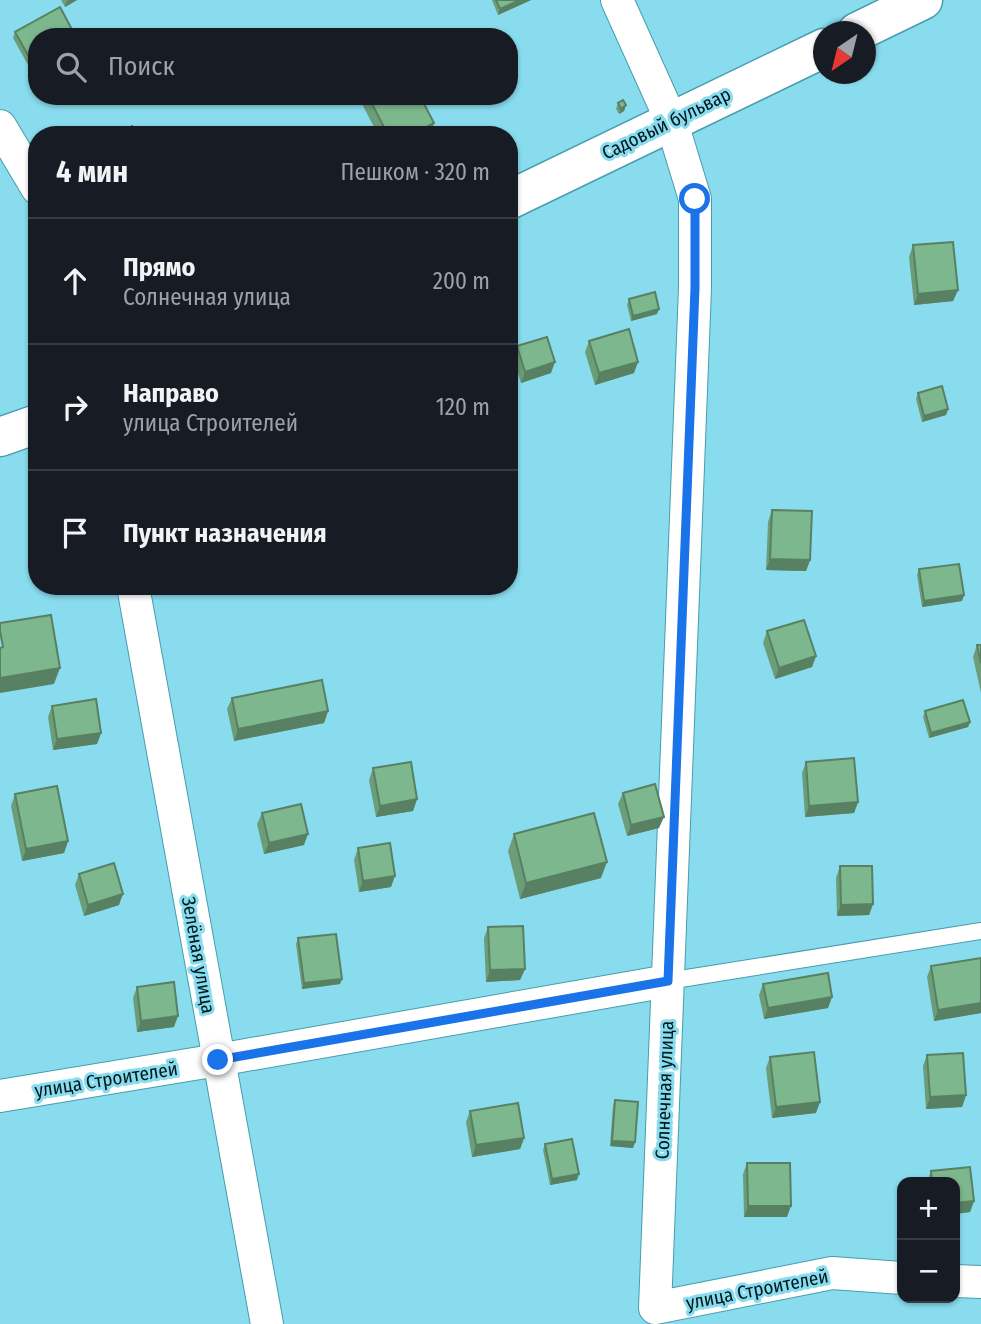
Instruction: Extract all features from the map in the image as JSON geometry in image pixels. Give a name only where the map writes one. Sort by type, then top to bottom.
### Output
[{"type":"street","name":"Солнечная улица","points":[[617,0],[671,120],[695,199],[695,288],[655,1308]]},
{"type":"street","points":[[876,23],[923,0]]},
{"type":"street","name":"Садовый бульвар","points":[[518,196],[813,53]]},
{"type":"street","points":[[0,126],[28,173]]},
{"type":"street","points":[[0,438],[28,427]]},
{"type":"street","name":"Зелёная улица","points":[[135,595],[267,1324]]},
{"type":"street","name":"улица Строителей","points":[[0,1096],[668,981]]},
{"type":"street","name":"улица Строителей","points":[[655,1308],[832,1273],[897,1278]]},
{"type":"street","points":[[960,1281],[981,1282]]},
{"type":"lane","points":[[668,981],[981,932]]},
{"type":"building","points":[[496,0],[520,0],[500,9]]},
{"type":"building","points":[[60,7],[71,28],[28,28],[28,55],[15,32]]},
{"type":"building","points":[[623,100],[626,105],[621,109],[618,103]]},
{"type":"building","points":[[373,105],[425,105],[434,123],[428,126],[383,126]]},
{"type":"building","points":[[953,242],[958,290],[918,294],[913,245]]},
{"type":"building","points":[[655,292],[659,309],[633,316],[629,299]]},
{"type":"building","points":[[629,329],[638,362],[599,373],[589,341]]},
{"type":"building","points":[[547,337],[555,362],[525,372],[518,346]]},
{"type":"building","points":[[942,386],[948,409],[924,416],[918,393]]},
{"type":"building","points":[[772,510],[812,511],[810,560],[770,559]]},
{"type":"building","points":[[959,564],[964,595],[924,601],[919,569]]},
{"type":"building","points":[[51,615],[60,668],[0,678],[0,648],[3,647],[0,623]]},
{"type":"building","points":[[804,620],[816,656],[779,668],[767,631]]},
{"type":"building","points":[[977,645],[981,645],[981,663]]},
{"type":"building","points":[[322,680],[328,711],[238,729],[232,698]]},
{"type":"building","points":[[96,699],[101,733],[57,739],[52,706]]},
{"type":"building","points":[[963,700],[970,722],[931,733],[925,711]]},
{"type":"building","points":[[854,758],[858,802],[809,806],[806,762]]},
{"type":"building","points":[[411,762],[417,799],[380,806],[373,768]]},
{"type":"building","points":[[655,784],[664,817],[631,825],[623,793]]},
{"type":"building","points":[[57,786],[68,841],[26,849],[15,794]]},
{"type":"building","points":[[301,804],[308,834],[269,843],[262,813]]},
{"type":"building","points":[[594,813],[607,862],[526,883],[514,834]]},
{"type":"building","points":[[390,843],[395,876],[363,881],[358,848]]},
{"type":"building","points":[[114,863],[123,894],[88,905],[79,874]]},
{"type":"building","points":[[840,866],[872,866],[873,904],[841,905]]},
{"type":"building","points":[[523,926],[525,969],[490,970],[488,927]]},
{"type":"building","points":[[336,934],[342,979],[304,983],[298,938]]},
{"type":"building","points":[[981,958],[981,1003],[938,1010],[931,966]]},
{"type":"building","points":[[828,973],[832,997],[768,1008],[763,984]]},
{"type":"building","points":[[174,982],[178,1016],[141,1021],[137,987]]},
{"type":"building","points":[[814,1052],[820,1102],[776,1107],[770,1057]]},
{"type":"building","points":[[963,1053],[966,1095],[930,1097],[927,1055]]},
{"type":"building","points":[[615,1100],[638,1102],[635,1142],[612,1141]]},
{"type":"building","points":[[518,1103],[524,1138],[476,1145],[470,1111]]},
{"type":"building","points":[[572,1139],[579,1174],[552,1179],[545,1144]]},
{"type":"building","points":[[747,1163],[790,1163],[791,1206],[748,1206]]},
{"type":"building","points":[[970,1167],[974,1201],[960,1202],[960,1177],[932,1177],[931,1171]]},
{"type":"route","points":[[218,1060],[668,981],[695,288],[695,199]]}]
